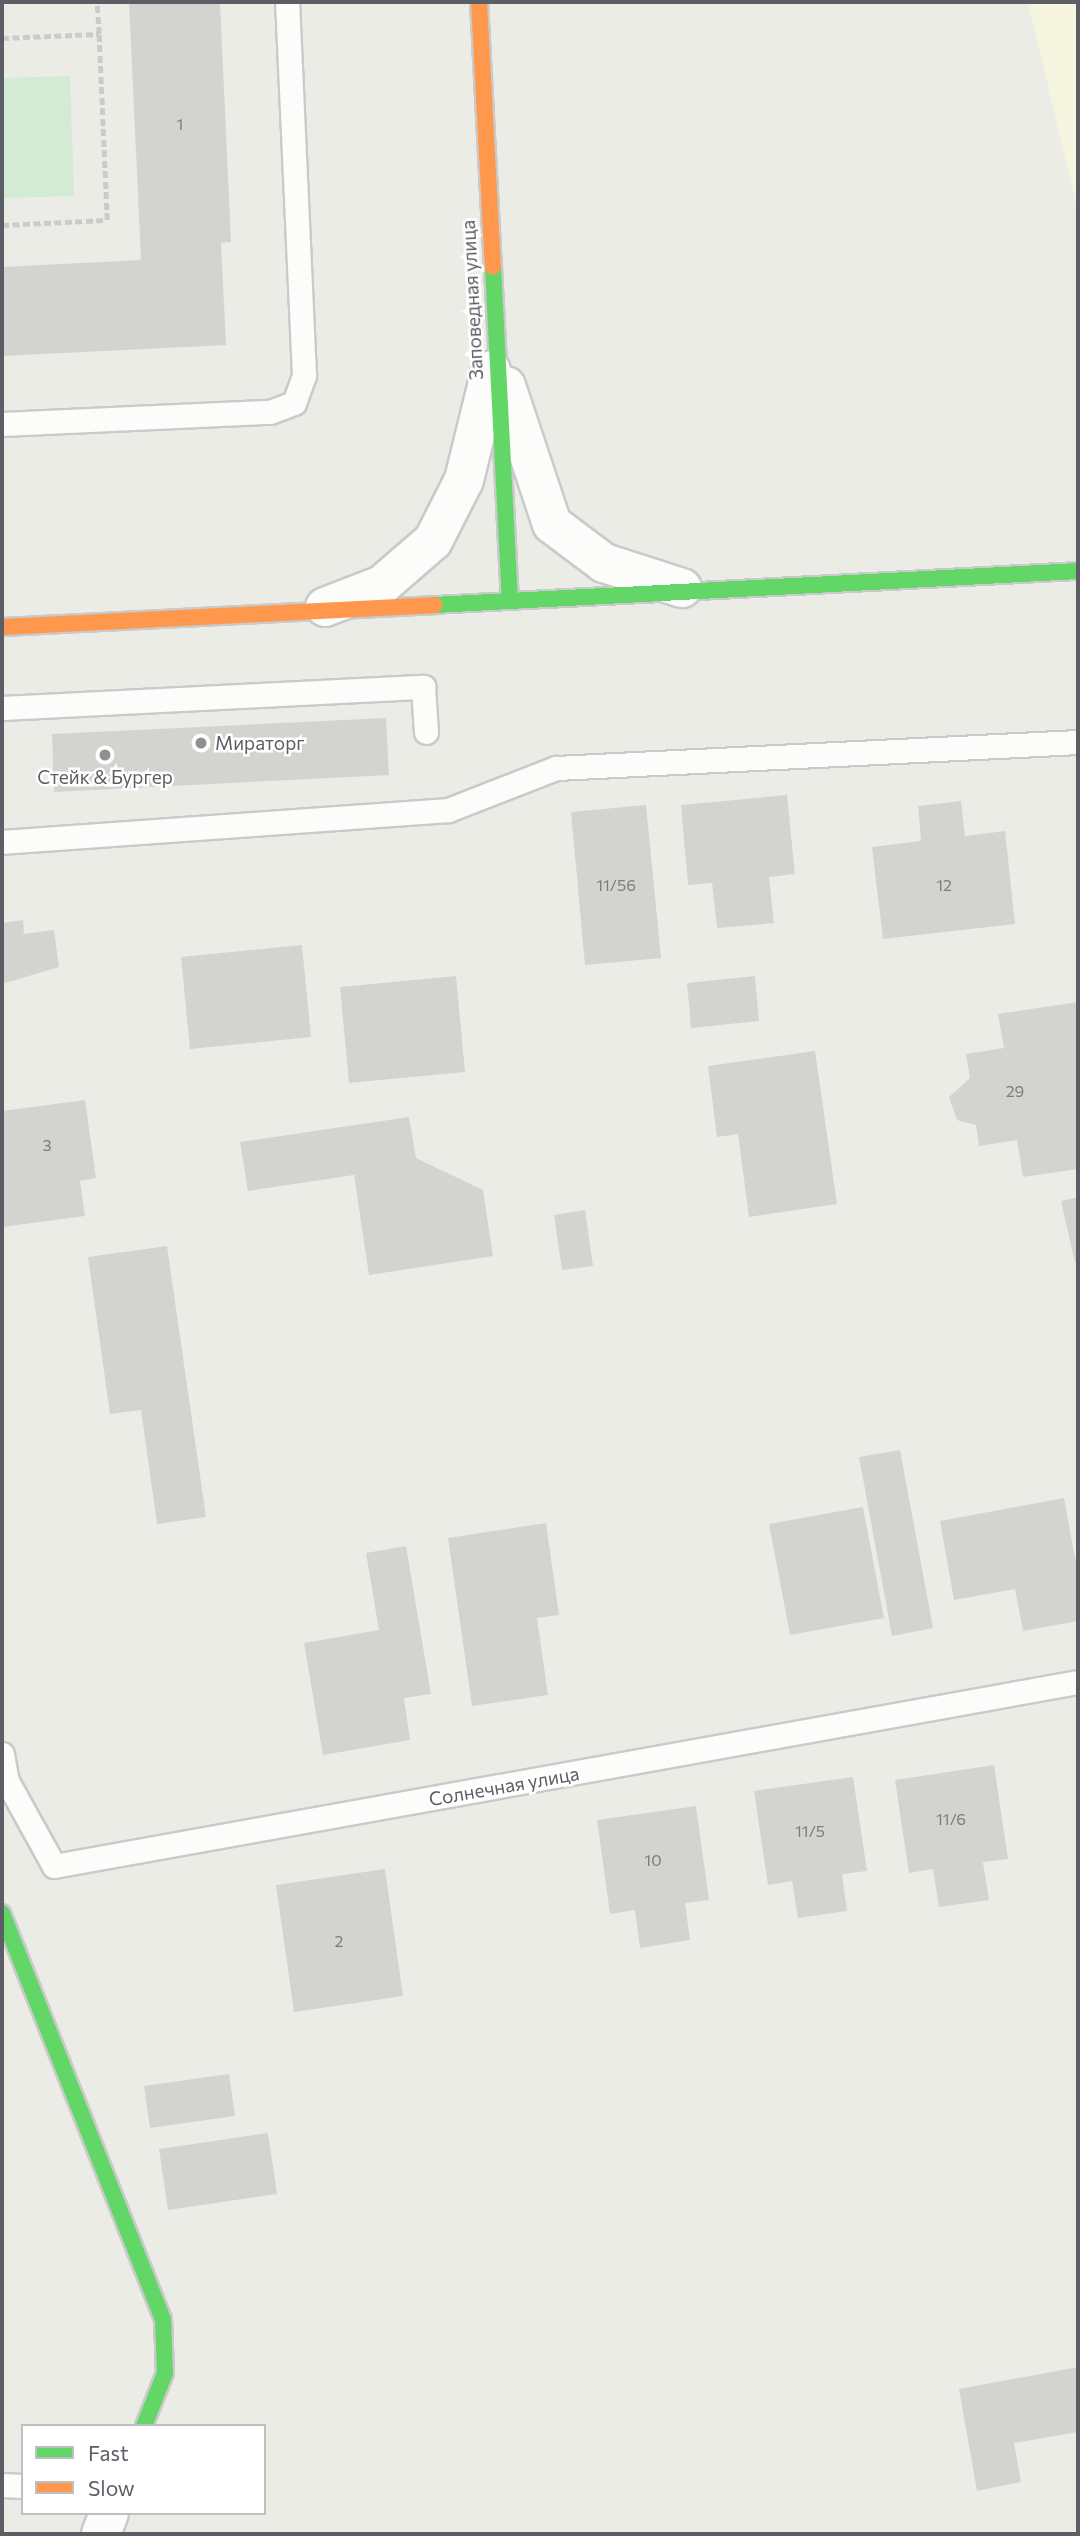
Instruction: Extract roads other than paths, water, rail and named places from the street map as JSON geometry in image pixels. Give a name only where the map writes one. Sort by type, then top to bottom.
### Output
[{"type":"street","name":"Заповедная улица","points":[[479,2],[510,597]]},
{"type":"street","points":[[495,347],[552,524],[604,564],[682,588]]},
{"type":"street","points":[[322,608],[382,585],[439,532],[464,480],[495,347]]},
{"type":"street","points":[[2,626],[682,588],[1078,570]]},
{"type":"street","points":[[2,1913],[163,2319],[165,2373],[145,2424]]},
{"type":"street","points":[[101,2534],[108,2515]]},
{"type":"lane","points":[[2,424],[270,412],[294,402],[304,375],[287,2]]},
{"type":"lane","points":[[2,708],[423,687],[426,732]]},
{"type":"lane","points":[[2,842],[448,810],[556,768],[1078,742]]},
{"type":"lane","name":"Солнечная улица","points":[[2,1754],[7,1781],[54,1866],[1078,1682]]},
{"type":"lane","points":[[2,2485],[21,2486]]},
{"type":"place","name":"Мираторг","points":[[201,743]]},
{"type":"place","name":"Стейк & Бургер","points":[[105,755]]}]
